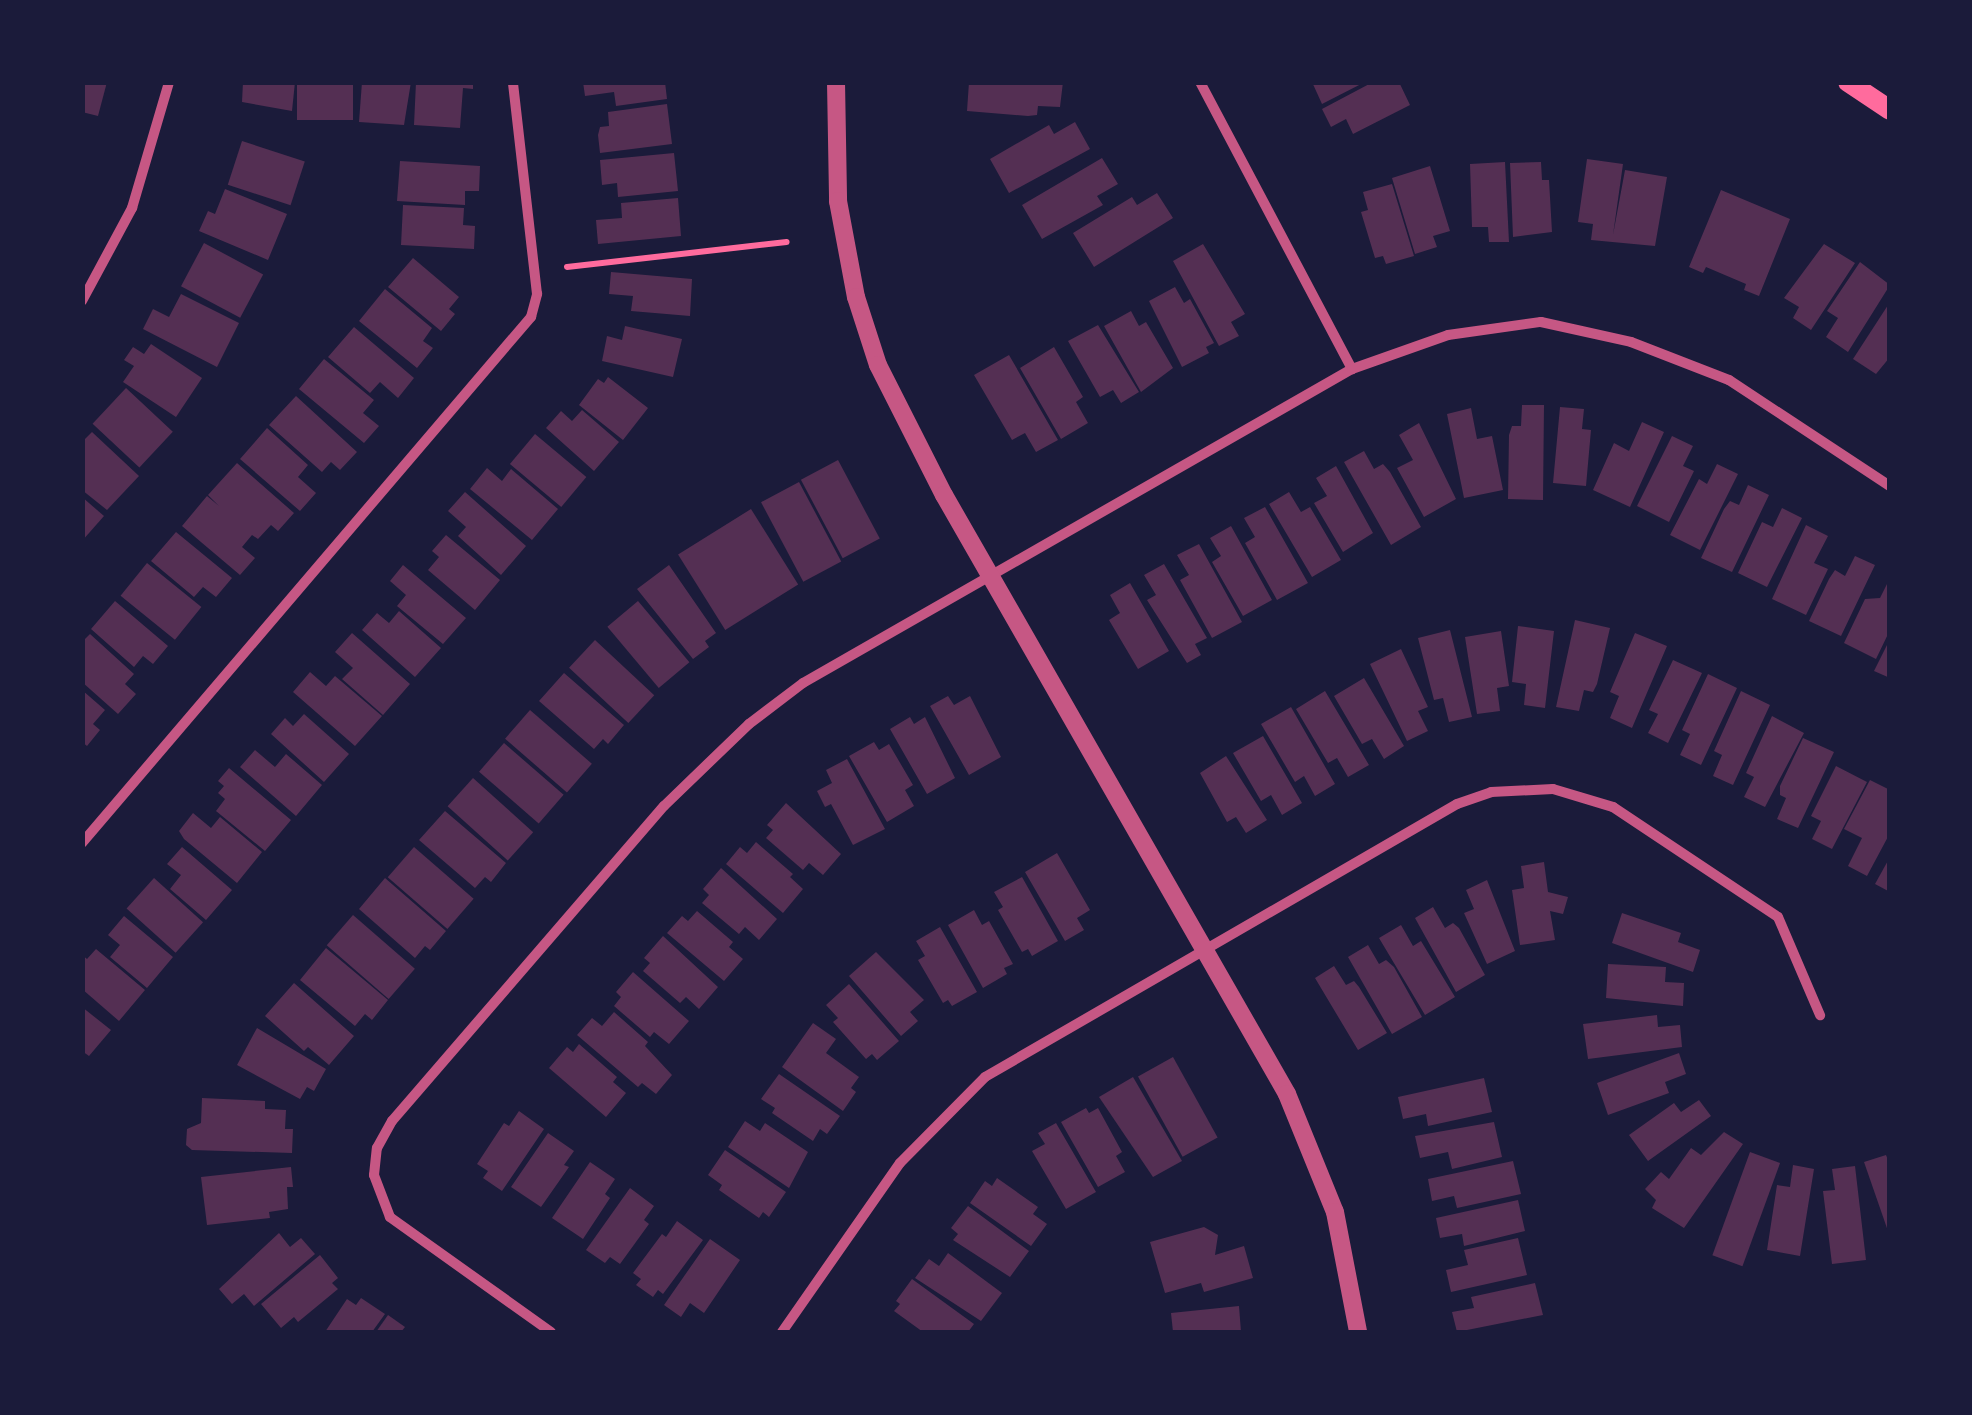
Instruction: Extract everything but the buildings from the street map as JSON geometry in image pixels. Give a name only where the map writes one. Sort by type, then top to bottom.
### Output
[{"type":"main road","points":[[1848,82],[1890,110]]},
{"type":"street","points":[[82,301],[132,208],[170,82]]},
{"type":"street","points":[[82,843],[531,318],[538,294],[513,82]]},
{"type":"street","points":[[836,82],[838,201],[867,332],[907,429],[1288,1094],[1316,1159],[1347,1261],[1358,1332]]},
{"type":"street","points":[[1200,82],[1352,369]]},
{"type":"street","points":[[550,1332],[408,1234],[390,1216],[374,1175],[377,1148],[392,1121],[706,762],[803,683],[1352,369],[1448,335],[1541,322],[1631,342],[1729,380],[1890,486]]},
{"type":"street","points":[[782,1332],[900,1163],[986,1077],[1456,804],[1491,792],[1553,789],[1613,808],[1778,917],[1820,1014]]},
{"type":"path","points":[[566,268],[787,242]]}]
